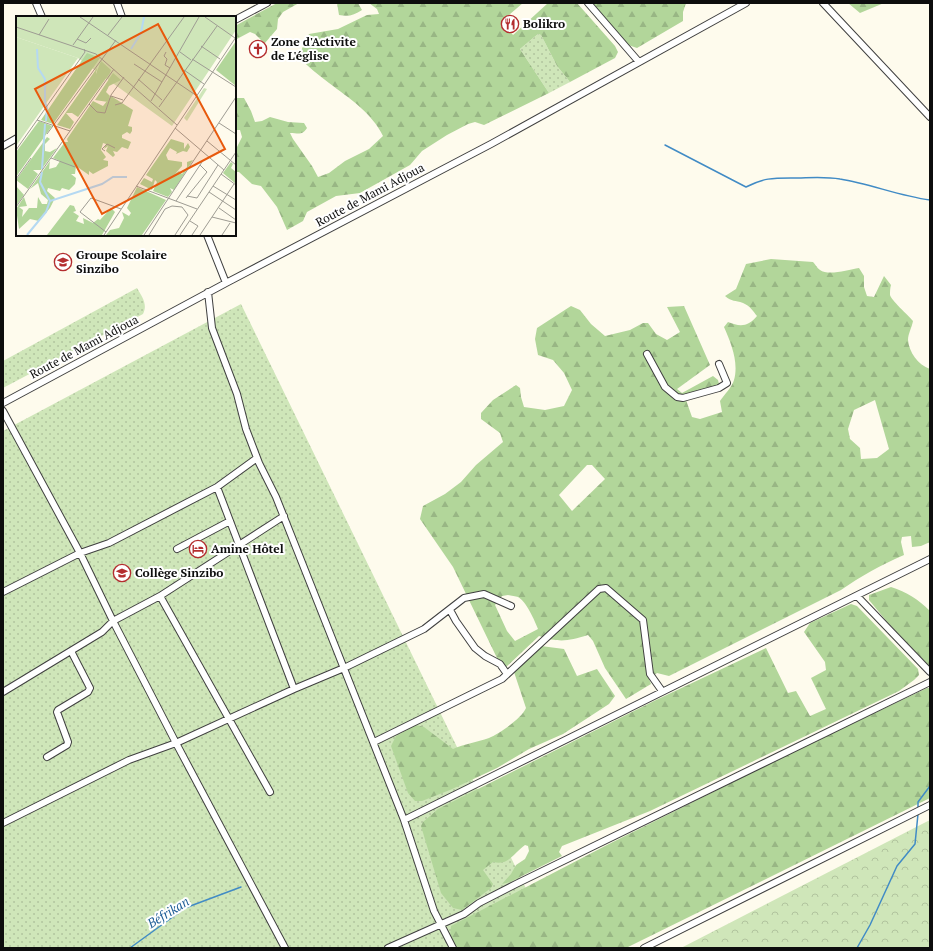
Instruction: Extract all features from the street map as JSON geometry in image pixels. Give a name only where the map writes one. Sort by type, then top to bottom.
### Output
[{"type":"street","points":[[36,3],[42,16]]},
{"type":"street","points":[[117,3],[122,16]]},
{"type":"street","points":[[236,19],[267,3]]},
{"type":"street","points":[[588,3],[639,62]]},
{"type":"street","name":"Route de Mami Adjoua","points":[[3,402],[226,282],[491,144],[746,3]]},
{"type":"street","points":[[823,3],[930,117]]},
{"type":"street","points":[[3,146],[16,139]]},
{"type":"street","points":[[207,236],[226,282]]},
{"type":"street","points":[[208,292],[212,328],[236,394],[246,429],[257,458],[284,516],[374,742],[404,820],[434,911],[453,948]]},
{"type":"street","points":[[646,354],[665,387],[677,397],[683,398],[719,388],[727,383],[719,364]]},
{"type":"street","points":[[3,411],[80,553],[113,621],[176,743],[285,948]]},
{"type":"street","points":[[3,592],[80,553],[109,543],[216,487],[257,458]]},
{"type":"street","points":[[216,487],[294,689]]},
{"type":"street","points":[[3,692],[102,632],[113,621],[160,596],[284,516]]},
{"type":"street","points":[[177,549],[230,521]]},
{"type":"street","points":[[404,820],[930,559]]},
{"type":"street","points":[[374,742],[502,679],[599,589],[606,588],[643,620],[650,674],[662,691]]},
{"type":"street","points":[[3,823],[129,760],[176,743],[294,689],[344,668],[424,629],[464,598],[484,594],[512,606]]},
{"type":"street","points":[[160,596],[270,792]]},
{"type":"street","points":[[857,596],[930,672]]},
{"type":"street","points":[[450,610],[456,622],[475,648],[485,656],[500,664],[507,674]]},
{"type":"street","points":[[47,757],[67,745],[68,742],[57,712],[58,710],[88,692],[90,688],[71,651]]},
{"type":"street","points":[[388,948],[464,914],[480,903],[516,884],[930,682]]},
{"type":"street","points":[[644,948],[930,805]]},
{"type":"green space","points":[[277,3],[299,3],[283,12],[278,19],[277,29],[265,43],[255,34],[250,32],[236,39],[236,25]]},
{"type":"green space","points":[[337,3],[358,3],[362,10],[351,15],[339,15]]},
{"type":"green space","points":[[369,3],[523,3],[502,21],[513,35],[548,3],[577,3],[615,46],[618,52],[615,58],[570,82],[557,66],[541,35],[538,34],[520,49],[549,93],[484,125],[475,122],[468,124],[422,151],[410,165],[360,193],[336,196],[307,212],[303,221],[287,230],[277,207],[261,186],[252,184],[239,172],[236,172],[236,149],[242,137],[240,130],[236,130],[236,98],[244,98],[255,122],[262,121],[270,117],[288,122],[304,123],[307,128],[303,132],[300,134],[290,133],[318,177],[329,173],[345,161],[369,149],[383,136],[373,120],[359,106],[298,57],[309,34],[338,29],[367,15],[379,14],[377,9]]},
{"type":"green space","points":[[592,3],[686,3],[683,12],[683,21],[637,48],[628,45]]},
{"type":"green space","points":[[848,3],[884,3],[860,13]]},
{"type":"green space","points":[[538,34],[541,35],[557,66],[570,82],[549,93],[520,49]]},
{"type":"green space","points":[[771,259],[813,262],[820,270],[824,272],[838,272],[859,268],[864,276],[864,287],[867,296],[874,297],[884,276],[891,285],[891,297],[913,321],[908,338],[910,349],[918,361],[930,369],[930,542],[921,546],[912,547],[911,536],[902,537],[901,542],[904,555],[871,571],[841,590],[669,676],[657,673],[649,679],[651,684],[626,699],[605,668],[593,641],[588,635],[575,639],[564,640],[553,640],[539,636],[505,668],[497,658],[453,567],[420,519],[423,506],[445,494],[461,482],[476,465],[503,442],[500,433],[481,419],[481,413],[493,400],[516,385],[520,388],[524,407],[545,410],[564,406],[572,390],[564,373],[553,360],[538,355],[535,339],[537,328],[571,306],[580,310],[591,324],[605,336],[630,330],[643,323],[648,323],[656,334],[667,340],[680,332],[667,307],[684,306],[710,365],[677,389],[682,393],[713,376],[718,380],[719,384],[717,387],[686,400],[692,417],[700,419],[722,412],[720,401],[733,383],[736,366],[732,346],[724,327],[728,322],[736,325],[747,324],[754,320],[757,316],[745,304],[725,296],[736,289],[746,264]],"holes":[[[875,400],[889,449],[877,458],[861,459],[860,448],[850,439],[848,429],[854,410]],[[587,465],[592,465],[605,479],[572,511],[559,495]],[[508,595],[521,599],[530,612],[538,629],[515,641],[507,631],[495,605],[502,596]]]},
{"type":"green space","points":[[137,288],[145,304],[143,314],[3,388],[3,361]]},
{"type":"green space","points":[[241,304],[555,948],[3,948],[3,431]]},
{"type":"green space","points":[[891,587],[912,596],[930,611],[930,667],[888,623],[869,600],[869,595]]},
{"type":"green space","points":[[851,604],[857,606],[918,669],[919,675],[899,691],[650,811],[562,846],[559,852],[562,856],[510,882],[502,884],[511,874],[516,865],[525,859],[529,851],[528,846],[525,845],[507,861],[498,863],[493,862],[483,870],[493,884],[491,888],[462,910],[453,908],[441,893],[421,826],[423,822],[438,809],[654,701],[766,648],[788,693],[796,691],[810,716],[826,709],[811,678],[826,670],[825,662],[804,632],[810,623]]},
{"type":"green space","points":[[541,646],[564,649],[577,676],[597,669],[615,696],[609,704],[563,734],[529,749],[497,768],[450,790],[422,801],[415,801],[408,793],[391,746],[396,736],[416,725],[424,727],[453,749],[489,738],[498,733],[515,721],[526,708],[514,672]]},
{"type":"green space","points":[[927,688],[930,688],[930,798],[626,948],[456,948],[450,936],[451,926],[607,845],[799,749]]},
{"type":"green space","points":[[930,820],[930,948],[681,948],[924,823]]},
{"type":"waterway","points":[[665,145],[746,187],[763,180],[773,178],[816,177],[851,181],[907,196],[930,200]]},
{"type":"waterway","points":[[918,808],[918,802],[930,786]]},
{"type":"waterway","points":[[857,948],[870,925],[897,866],[915,844],[918,814]]},
{"type":"waterway","name":"Béfrikan","points":[[130,948],[185,908],[241,887]]},
{"type":"place","name":"Bolikro","points":[[510,24]]},
{"type":"place","name":"Zone d'Activite de L'église","points":[[258,49]]},
{"type":"place","name":"Groupe Scolaire Sinzibo","points":[[63,262]]},
{"type":"place","name":"Amine Hôtel","points":[[198,549]]},
{"type":"place","name":"Collège Sinzibo","points":[[122,573]]}]
